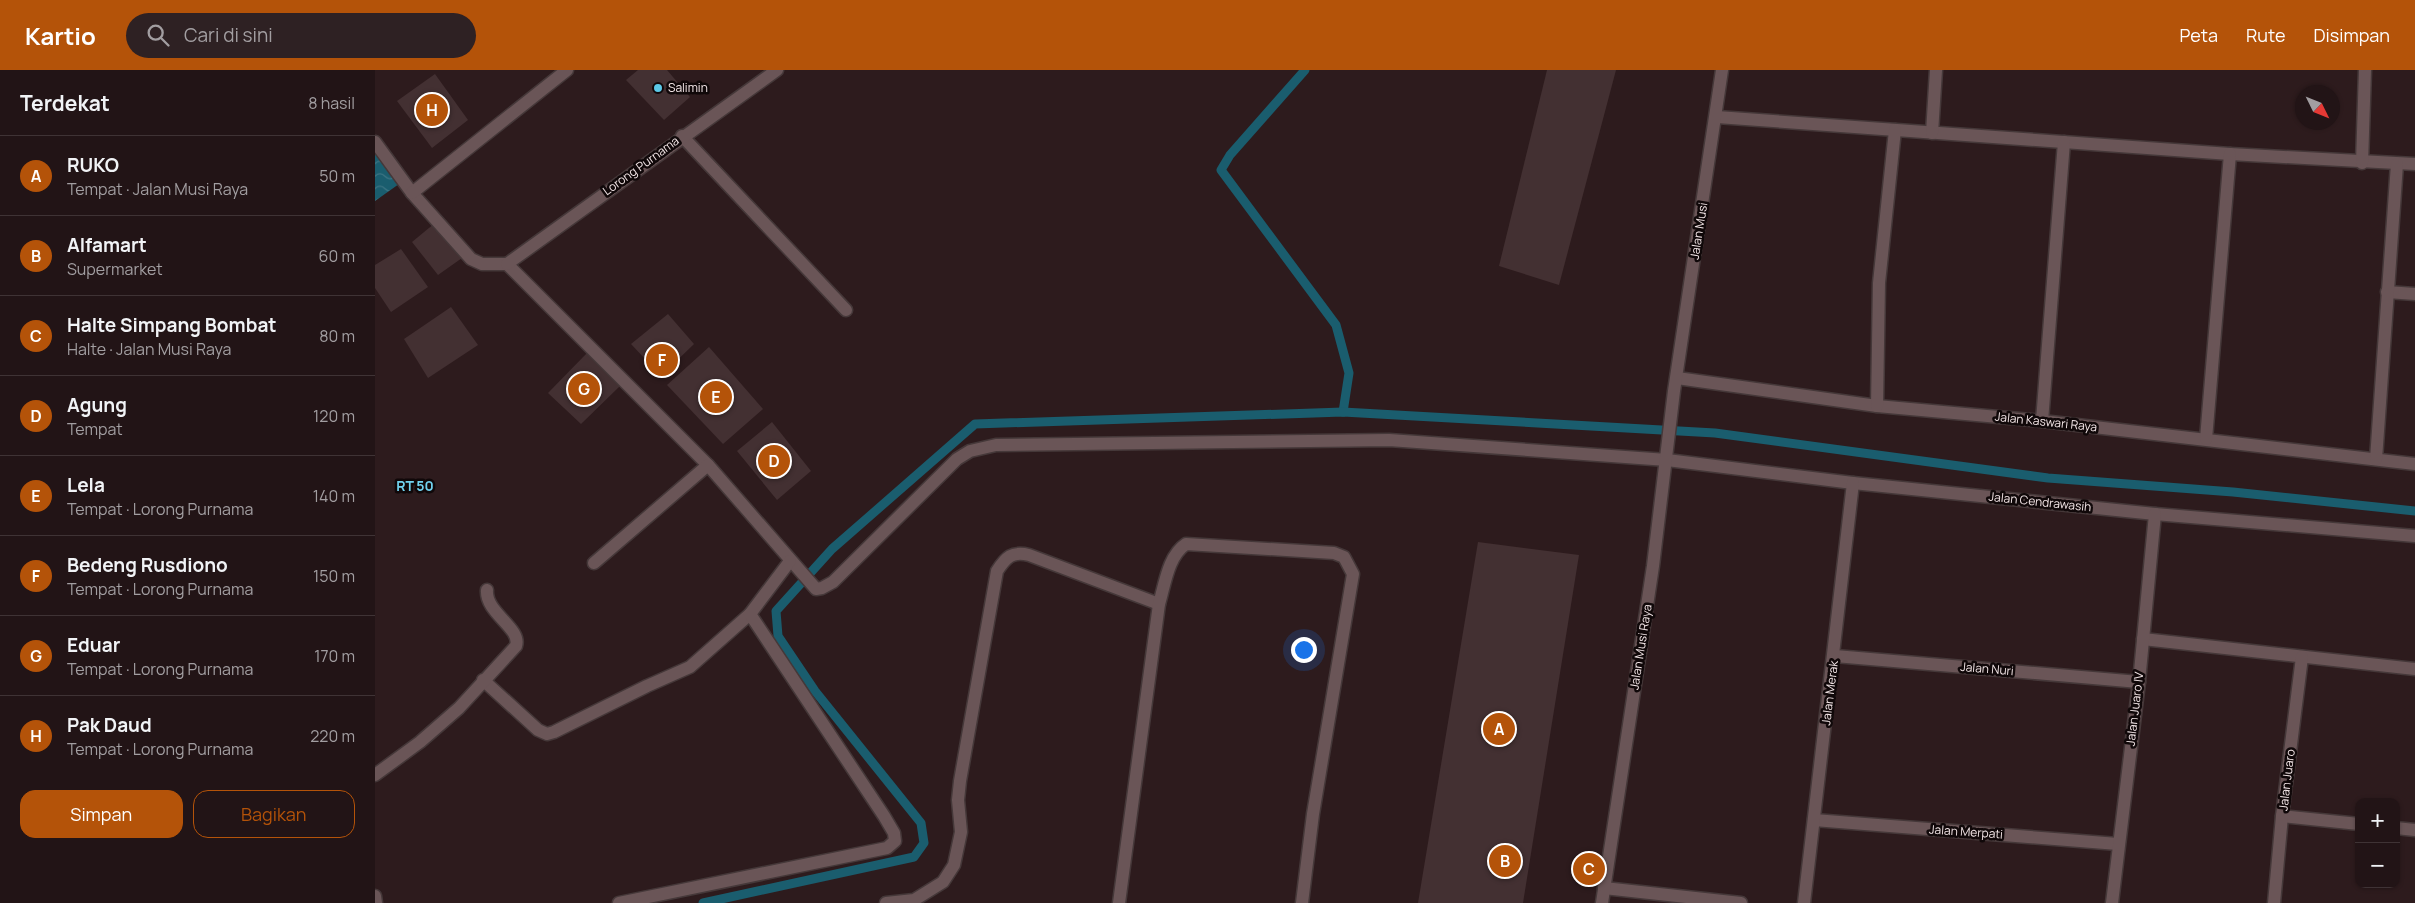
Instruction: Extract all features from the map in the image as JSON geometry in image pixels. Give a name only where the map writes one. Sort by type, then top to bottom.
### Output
[{"type":"street","points":[[412,193],[567,70]]},
{"type":"street","name":"Lorong Purnama","points":[[507,264],[682,136],[777,70]]},
{"type":"street","name":"Jalan Musi","points":[[1674,391],[1717,117],[1722,70]]},
{"type":"street","points":[[1932,133],[1936,70]]},
{"type":"street","points":[[2362,163],[2365,70]]},
{"type":"street","points":[[1717,117],[2362,163],[2415,164]]},
{"type":"street","points":[[1877,406],[1879,283],[1895,130]]},
{"type":"street","points":[[682,136],[846,310]]},
{"type":"street","points":[[375,142],[412,193],[471,259],[481,264],[507,264],[707,465],[793,564],[750,614],[691,667],[647,686],[554,732],[547,734],[538,730],[483,680]]},
{"type":"street","points":[[2042,420],[2064,142]]},
{"type":"street","points":[[2206,439],[2230,154]]},
{"type":"street","points":[[2376,459],[2397,164]]},
{"type":"street","points":[[2387,292],[2415,294]]},
{"type":"street","name":"Jalan Kaswari Raya","points":[[1677,378],[1877,406],[2042,420],[2415,464]]},
{"type":"street","name":"Jalan Musi Raya","points":[[1602,903],[1653,566],[1668,454],[1674,391]]},
{"type":"street","name":"Jalan Cendrawasih","points":[[793,564],[816,589],[833,582],[957,459],[970,451],[996,445],[1389,440],[1668,454],[1853,483],[2155,514],[2415,536]]},
{"type":"street","points":[[594,563],[707,465]]},
{"type":"street","name":"Jalan Merak","points":[[1804,903],[1835,656],[1853,483]]},
{"type":"street","name":"Jalan Juaro IV","points":[[2112,903],[2139,682],[2155,514]]},
{"type":"street","points":[[1119,903],[1159,604],[1171,562],[1177,550],[1186,544],[1334,553],[1344,557],[1353,574],[1313,814],[1302,903]]},
{"type":"street","points":[[886,903],[914,900],[943,882],[955,865],[961,832],[958,800],[960,781],[997,571],[1005,558],[1017,552],[1029,555],[1159,604]]},
{"type":"street","points":[[375,775],[420,742],[459,708],[517,643],[516,636],[490,605],[487,590]]},
{"type":"street","points":[[619,903],[887,848],[895,840],[894,832],[884,816],[750,614]]},
{"type":"street","points":[[2143,639],[2415,669]]},
{"type":"street","name":"Jalan Nuri","points":[[1835,656],[2139,682]]},
{"type":"street","name":"Jalan Juaro","points":[[2274,903],[2282,816],[2302,657]]},
{"type":"street","points":[[2282,816],[2355,824]]},
{"type":"street","name":"Jalan Merpati","points":[[1814,820],[2118,844]]},
{"type":"street","points":[[2400,828],[2415,830]]},
{"type":"street","points":[[1604,888],[1741,903]]},
{"type":"street","points":[[375,896],[376,903]]},
{"type":"water","points":[[375,152],[399,184],[375,201]]},
{"type":"building","name":"Salimin","points":[[638,70],[667,70],[690,97],[664,120],[626,80]]},
{"type":"building","points":[[1547,70],[1616,70],[1559,285],[1499,266]]},
{"type":"building","points":[[435,74],[468,120],[432,148],[397,101]]},
{"type":"building","points":[[435,223],[462,258],[438,275],[412,242]]},
{"type":"building","points":[[401,249],[428,287],[391,312],[375,288],[375,265]]},
{"type":"building","points":[[451,307],[478,345],[428,378],[404,339]]},
{"type":"building","points":[[668,314],[694,344],[661,376],[631,344]]},
{"type":"building","points":[[709,347],[763,409],[723,444],[667,385]]},
{"type":"building","points":[[588,352],[620,386],[581,424],[548,393]]},
{"type":"building","points":[[772,422],[811,471],[777,500],[737,451]]},
{"type":"building","points":[[1478,542],[1579,555],[1523,903],[1418,903]]},
{"type":"building","points":[[1582,855],[1599,856],[1596,883],[1580,882]]},
{"type":"waterway","points":[[1305,70],[1230,155],[1221,170],[1336,325],[1349,373],[1343,412]]},
{"type":"waterway","points":[[703,903],[914,857],[924,843],[921,823],[815,691],[778,636],[776,611],[832,549],[975,424],[1343,412],[1715,433],[2048,478],[2233,492],[2415,511]]},
{"type":"place","name":"Salimin","points":[[658,88]]},
{"type":"place","name":"Pak Daud","points":[[432,110]]},
{"type":"place","name":"Bedeng Rusdiono","points":[[662,360]]},
{"type":"place","name":"Eduar","points":[[584,389]]},
{"type":"place","name":"Lela","points":[[716,397]]},
{"type":"place","name":"Agung","points":[[774,461]]},
{"type":"place","name":"RUKO","points":[[1499,729]]},
{"type":"place","name":"Alfamart","points":[[1505,861]]},
{"type":"place","name":"Halte Simpang Bombat","points":[[1589,869]]},
{"type":"district","name":"RT 50","points":[[415,486]]}]
